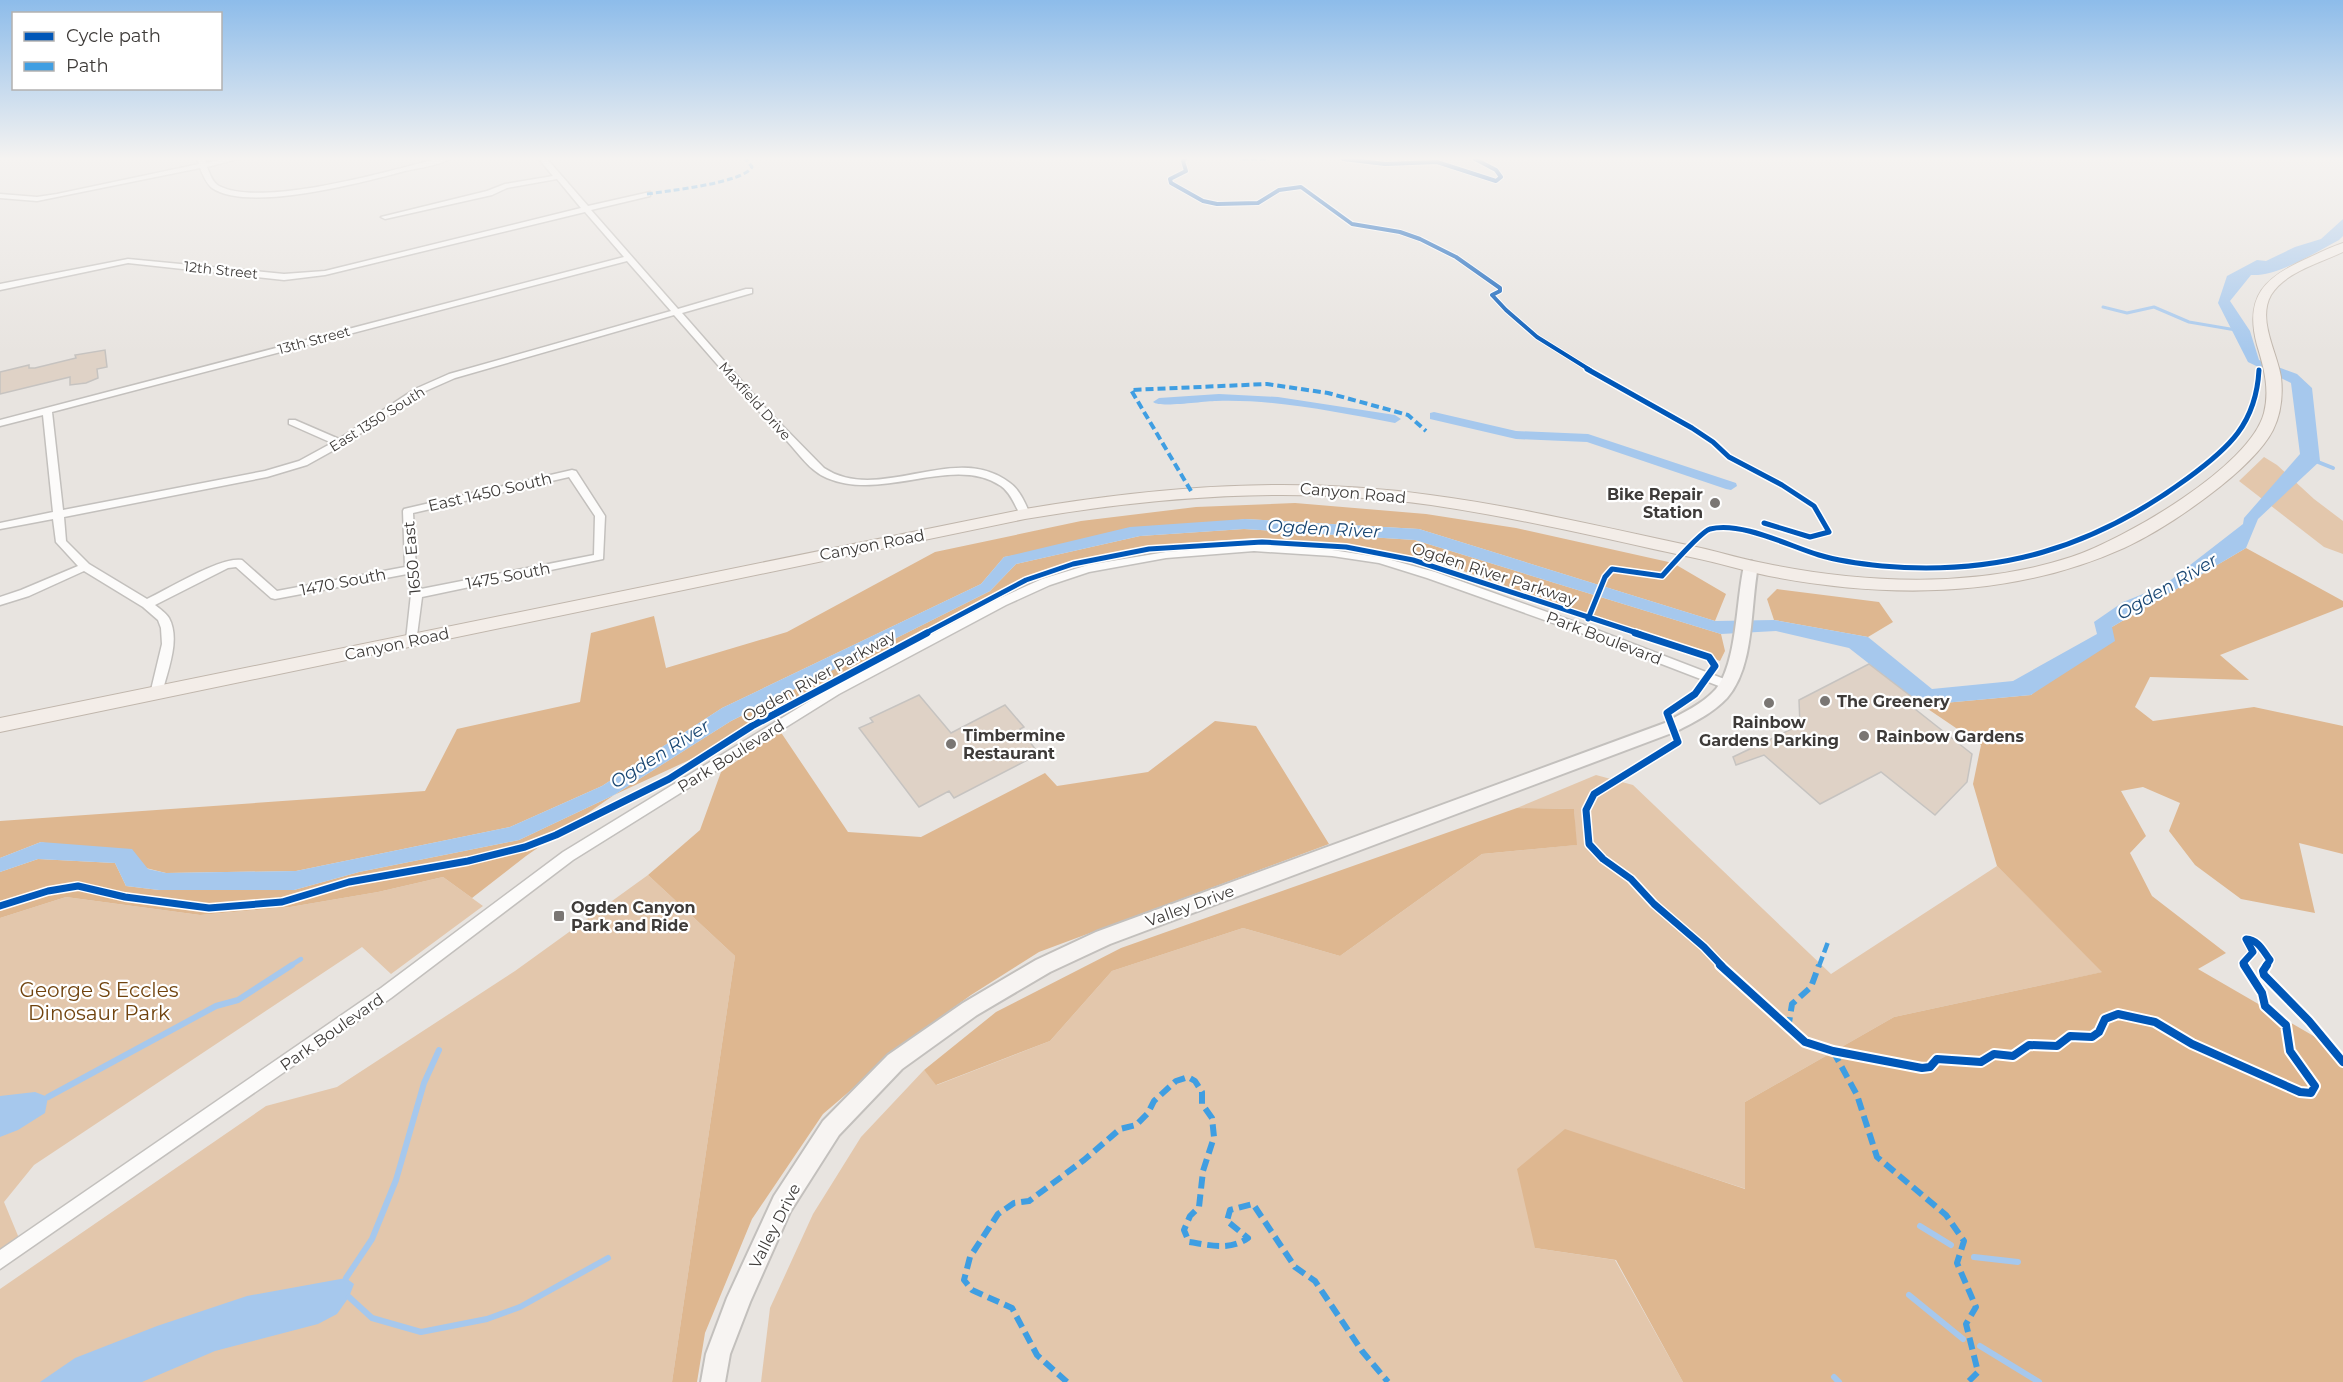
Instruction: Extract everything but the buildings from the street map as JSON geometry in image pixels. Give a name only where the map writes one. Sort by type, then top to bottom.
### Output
[{"type":"main road","name":"Canyon Road","points":[[0,725],[1025,514],[1108,500],[1198,490],[1283,488],[1361,492],[1432,500],[1751,566],[1844,580],[1934,584],[2018,575],[2082,559],[2114,546],[2146,529],[2246,454],[2261,435],[2272,410],[2274,380],[2259,314],[2265,294],[2284,277],[2343,247]]},
{"type":"street","name":"12th Street","points":[[0,287],[128,261],[284,277],[301,276],[325,273],[527,223]]},
{"type":"street","name":"Maxfield Drive","points":[[599,223],[808,460],[831,477],[862,483],[883,483],[947,473],[976,472],[1005,485],[1014,493],[1025,514]]},
{"type":"street","name":"13th Street","points":[[0,423],[629,258]]},
{"type":"street","name":"East 1350 South","points":[[0,526],[267,474],[303,463],[340,443],[409,396],[452,376],[749,291]]},
{"type":"street","points":[[47,410],[61,542],[85,567],[147,604],[163,618],[167,628],[168,644],[156,694]]},
{"type":"street","points":[[292,422],[340,443]]},
{"type":"street","name":"East 1450 South","points":[[408,511],[572,473],[600,516],[599,557]]},
{"type":"street","name":"1650 East","points":[[408,511],[411,570],[417,594],[412,640]]},
{"type":"street","name":"Park Boulevard","points":[[0,1260],[377,1000],[568,856],[835,691],[1002,602],[1046,582],[1088,569],[1166,555],[1254,548],[1332,553],[1380,560],[1431,575],[1585,630],[1728,686]]},
{"type":"street","name":"1475 South","points":[[417,594],[599,557]]},
{"type":"street","name":"1470 South","points":[[147,604],[225,565],[238,563],[275,595],[411,570]]},
{"type":"street","name":"Valley Drive","points":[[713,1382],[718,1354],[739,1298],[782,1204],[831,1128],[895,1062],[970,1009],[1043,966],[1103,938],[1671,727],[1697,715],[1714,702],[1728,686],[1737,669],[1743,646],[1746,585],[1751,566]]},
{"type":"street","points":[[0,602],[85,567]]},
{"type":"green space","points":[[2264,457],[2277,465],[2314,499],[2343,521],[2343,554],[2324,547],[2239,481]]},
{"type":"green space","points":[[1596,775],[1633,785],[1831,974],[1997,866],[2103,972],[1894,1017],[1745,1102],[1746,1189],[1565,1130],[1535,1248],[1615,1260],[1683,1382],[761,1382],[770,1308],[813,1214],[861,1137],[924,1070],[937,1085],[1050,1041],[1112,971],[1243,928],[1340,956],[1482,854],[1576,845],[1574,809],[1517,808]]},
{"type":"green space","points":[[648,875],[735,956],[672,1382],[0,1382],[0,1289],[266,1106],[337,1087],[515,971]]},
{"type":"green space","name":"George S Eccles Dinosaur Park","points":[[443,877],[483,906],[391,974],[362,947],[34,1165],[4,1202],[21,1243],[0,1257],[0,918],[66,897],[200,915],[290,907],[378,892]]},
{"type":"shaded area","points":[[1295,503],[1426,514],[1516,528],[1673,563],[1726,594],[1715,621],[1419,529],[1245,519],[1004,557],[981,584],[722,708],[602,786],[510,827],[296,871],[166,873],[41,842],[0,858],[0,821],[425,791],[457,729],[580,702],[591,633],[654,616],[666,668],[787,632],[935,552],[1081,521],[1196,507]]},
{"type":"shaded area","points":[[1244,529],[1415,540],[1721,634],[1725,651],[1720,661],[1432,560],[1347,545],[1253,538],[1173,544],[1087,558],[1040,572],[1005,589],[754,730],[614,795],[731,721],[990,591],[1016,564],[1140,536]]},
{"type":"shaded area","points":[[2246,548],[2343,601],[2343,607],[2220,655],[2249,680],[2150,677],[2135,707],[2153,721],[2254,707],[2343,726],[2343,854],[2299,843],[2315,913],[2241,899],[2195,865],[2169,831],[2180,803],[2143,787],[2121,791],[2146,836],[2130,853],[2152,896],[2226,953],[2198,969],[2343,1053],[2343,1382],[1683,1382],[1616,1260],[1535,1248],[1517,1169],[1565,1129],[1745,1189],[1745,1102],[1894,1017],[2102,972],[1997,866],[1973,784],[1981,745],[1922,705],[2031,695],[2112,627]]},
{"type":"shaded area","points":[[1777,589],[1879,602],[1893,622],[1868,637],[1774,620],[1767,599]]},
{"type":"shaded area","points":[[1215,721],[1256,726],[1329,844],[1039,952],[971,995],[913,1037],[823,1114],[752,1219],[705,1333],[697,1382],[672,1382],[735,956],[648,875],[700,830],[721,772],[780,731],[848,832],[921,837],[1045,773],[1057,786],[1148,772]]},
{"type":"shaded area","points":[[614,795],[526,856],[472,898],[443,877],[378,892],[290,907],[200,915],[66,897],[0,918],[0,872],[38,859],[115,863],[126,886],[159,890],[294,890],[359,872],[519,840]]},
{"type":"shaded area","points":[[1517,808],[1574,809],[1577,845],[1482,854],[1340,956],[1243,928],[1112,971],[1050,1041],[936,1085],[924,1070],[996,1012],[1121,948]]},
{"type":"water","name":"Ogden River","points":[[2338,223],[2343,223],[2343,236],[2339,240],[2284,268],[2261,275],[2251,275],[2230,301],[2250,331],[2259,360],[2297,374],[2312,388],[2320,461],[2258,519],[2246,548],[2112,627],[2115,641],[2031,695],[1922,705],[1849,648],[1776,631],[1721,634],[1415,540],[1244,529],[1140,536],[1016,564],[990,591],[731,721],[614,795],[519,840],[359,872],[294,890],[159,890],[126,886],[115,863],[38,859],[0,872],[0,858],[41,842],[132,849],[148,869],[166,873],[296,871],[510,827],[602,786],[722,708],[981,584],[1004,557],[1130,527],[1245,519],[1419,529],[1715,621],[1774,620],[1868,637],[1932,689],[2013,681],[2097,634],[2094,622],[2123,602],[2163,586],[2243,524],[2244,518],[2300,454],[2291,383],[2248,362],[2218,303],[2227,276],[2257,260],[2266,261],[2295,247],[2321,239]]},
{"type":"water","points":[[35,1092],[48,1097],[45,1113],[18,1130],[0,1137],[0,1096]]},
{"type":"water","points":[[346,1278],[354,1284],[349,1297],[337,1314],[318,1324],[215,1351],[142,1382],[40,1382],[75,1358],[157,1326],[247,1296]]},
{"type":"waterway","points":[[2103,307],[2127,313],[2154,307],[2189,322],[2236,330]]},
{"type":"waterway","points":[[1159,402],[1219,397],[1278,400],[1395,419]]},
{"type":"waterway","points":[[1434,416],[1516,435],[1588,438],[1731,486]]},
{"type":"waterway","points":[[2313,460],[2333,468]]},
{"type":"waterway","points":[[290,966],[301,959]]},
{"type":"waterway","points":[[48,1097],[216,1006],[238,1000],[292,965]]},
{"type":"waterway","points":[[346,1278],[372,1239],[396,1180],[424,1083],[439,1050]]},
{"type":"waterway","points":[[1920,1226],[1951,1245]]},
{"type":"waterway","points":[[1974,1257],[2018,1262]]},
{"type":"waterway","points":[[349,1297],[372,1318],[421,1332],[487,1319],[520,1307],[608,1258]]},
{"type":"waterway","points":[[1909,1295],[1963,1339]]},
{"type":"waterway","points":[[1980,1346],[2039,1382]]},
{"type":"waterway","points":[[1834,1377],[1839,1382]]},
{"type":"marked path","points":[[1191,491],[1131,390],[1267,384],[1328,393],[1408,415],[1426,431]]},
{"type":"marked path","points":[[1788,1029],[1792,1004],[1811,987],[1828,942]]},
{"type":"marked path","points":[[1833,1051],[1857,1095],[1877,1157],[1946,1215],[1964,1241],[1957,1263],[1976,1307],[1966,1324],[1978,1372],[1968,1382]]},
{"type":"marked path","points":[[1067,1382],[1037,1355],[1012,1308],[972,1290],[964,1280],[970,1257],[998,1214],[1014,1203],[1029,1201],[1084,1160],[1120,1129],[1136,1125],[1148,1113],[1154,1101],[1176,1081],[1188,1077],[1195,1081],[1202,1092],[1202,1104],[1212,1118],[1214,1137],[1203,1171],[1199,1207],[1190,1216],[1184,1230],[1189,1242],[1220,1247],[1241,1243],[1248,1238],[1227,1221],[1230,1210],[1253,1204],[1295,1267],[1315,1281],[1362,1351],[1388,1382]]},
{"type":"cycle path","points":[[1351,223],[1408,234],[1456,257],[1500,288],[1500,291],[1492,295],[1537,337],[1634,397],[1692,428],[1713,442],[1729,457],[1782,485],[1814,506],[1829,532],[1810,537],[1764,523]]},
{"type":"cycle path","points":[[1588,619],[1605,577],[1612,569],[1662,576],[1707,529],[1719,528],[1748,532],[1821,556],[1882,566],[1950,567],[1985,564],[2050,551],[2078,542],[2106,530],[2146,507],[2199,470],[2226,447],[2247,421],[2254,406],[2259,370]]},
{"type":"cycle path","name":"Ogden River Parkway","points":[[0,906],[48,891],[78,886],[125,897],[209,908],[282,902],[349,882],[468,861],[525,847],[556,835],[669,779],[752,726],[1026,580],[1073,564],[1149,549],[1262,542],[1346,547],[1413,560],[1709,657],[1715,666],[1706,682],[1689,699],[1667,713],[1678,742],[1594,794],[1586,810],[1589,844],[1603,859],[1631,879],[1654,904],[1704,947],[1731,976],[1805,1042],[1833,1051],[1922,1068],[1930,1067],[1937,1059],[1981,1062],[1994,1054],[2013,1056],[2029,1045],[2057,1046],[2070,1036],[2089,1038],[2099,1032],[2105,1019],[2118,1014],[2155,1022],[2192,1044],[2300,1092],[2311,1093],[2315,1086],[2290,1051],[2286,1025],[2265,1006],[2262,993],[2243,963],[2253,952],[2246,939],[2250,939],[2257,943],[2270,960],[2263,971],[2264,975],[2309,1021],[2343,1062]]},
{"type":"place","name":"Bike Repair Station","points":[[1715,503]]},
{"type":"place","name":"The Greenery","points":[[1825,701]]},
{"type":"place","name":"Rainbow Gardens Parking","points":[[1769,703]]},
{"type":"place","name":"Rainbow Gardens","points":[[1864,736]]},
{"type":"place","name":"Timbermine Restaurant","points":[[951,744]]},
{"type":"place","name":"Ogden Canyon Park and Ride","points":[[559,916]]}]
